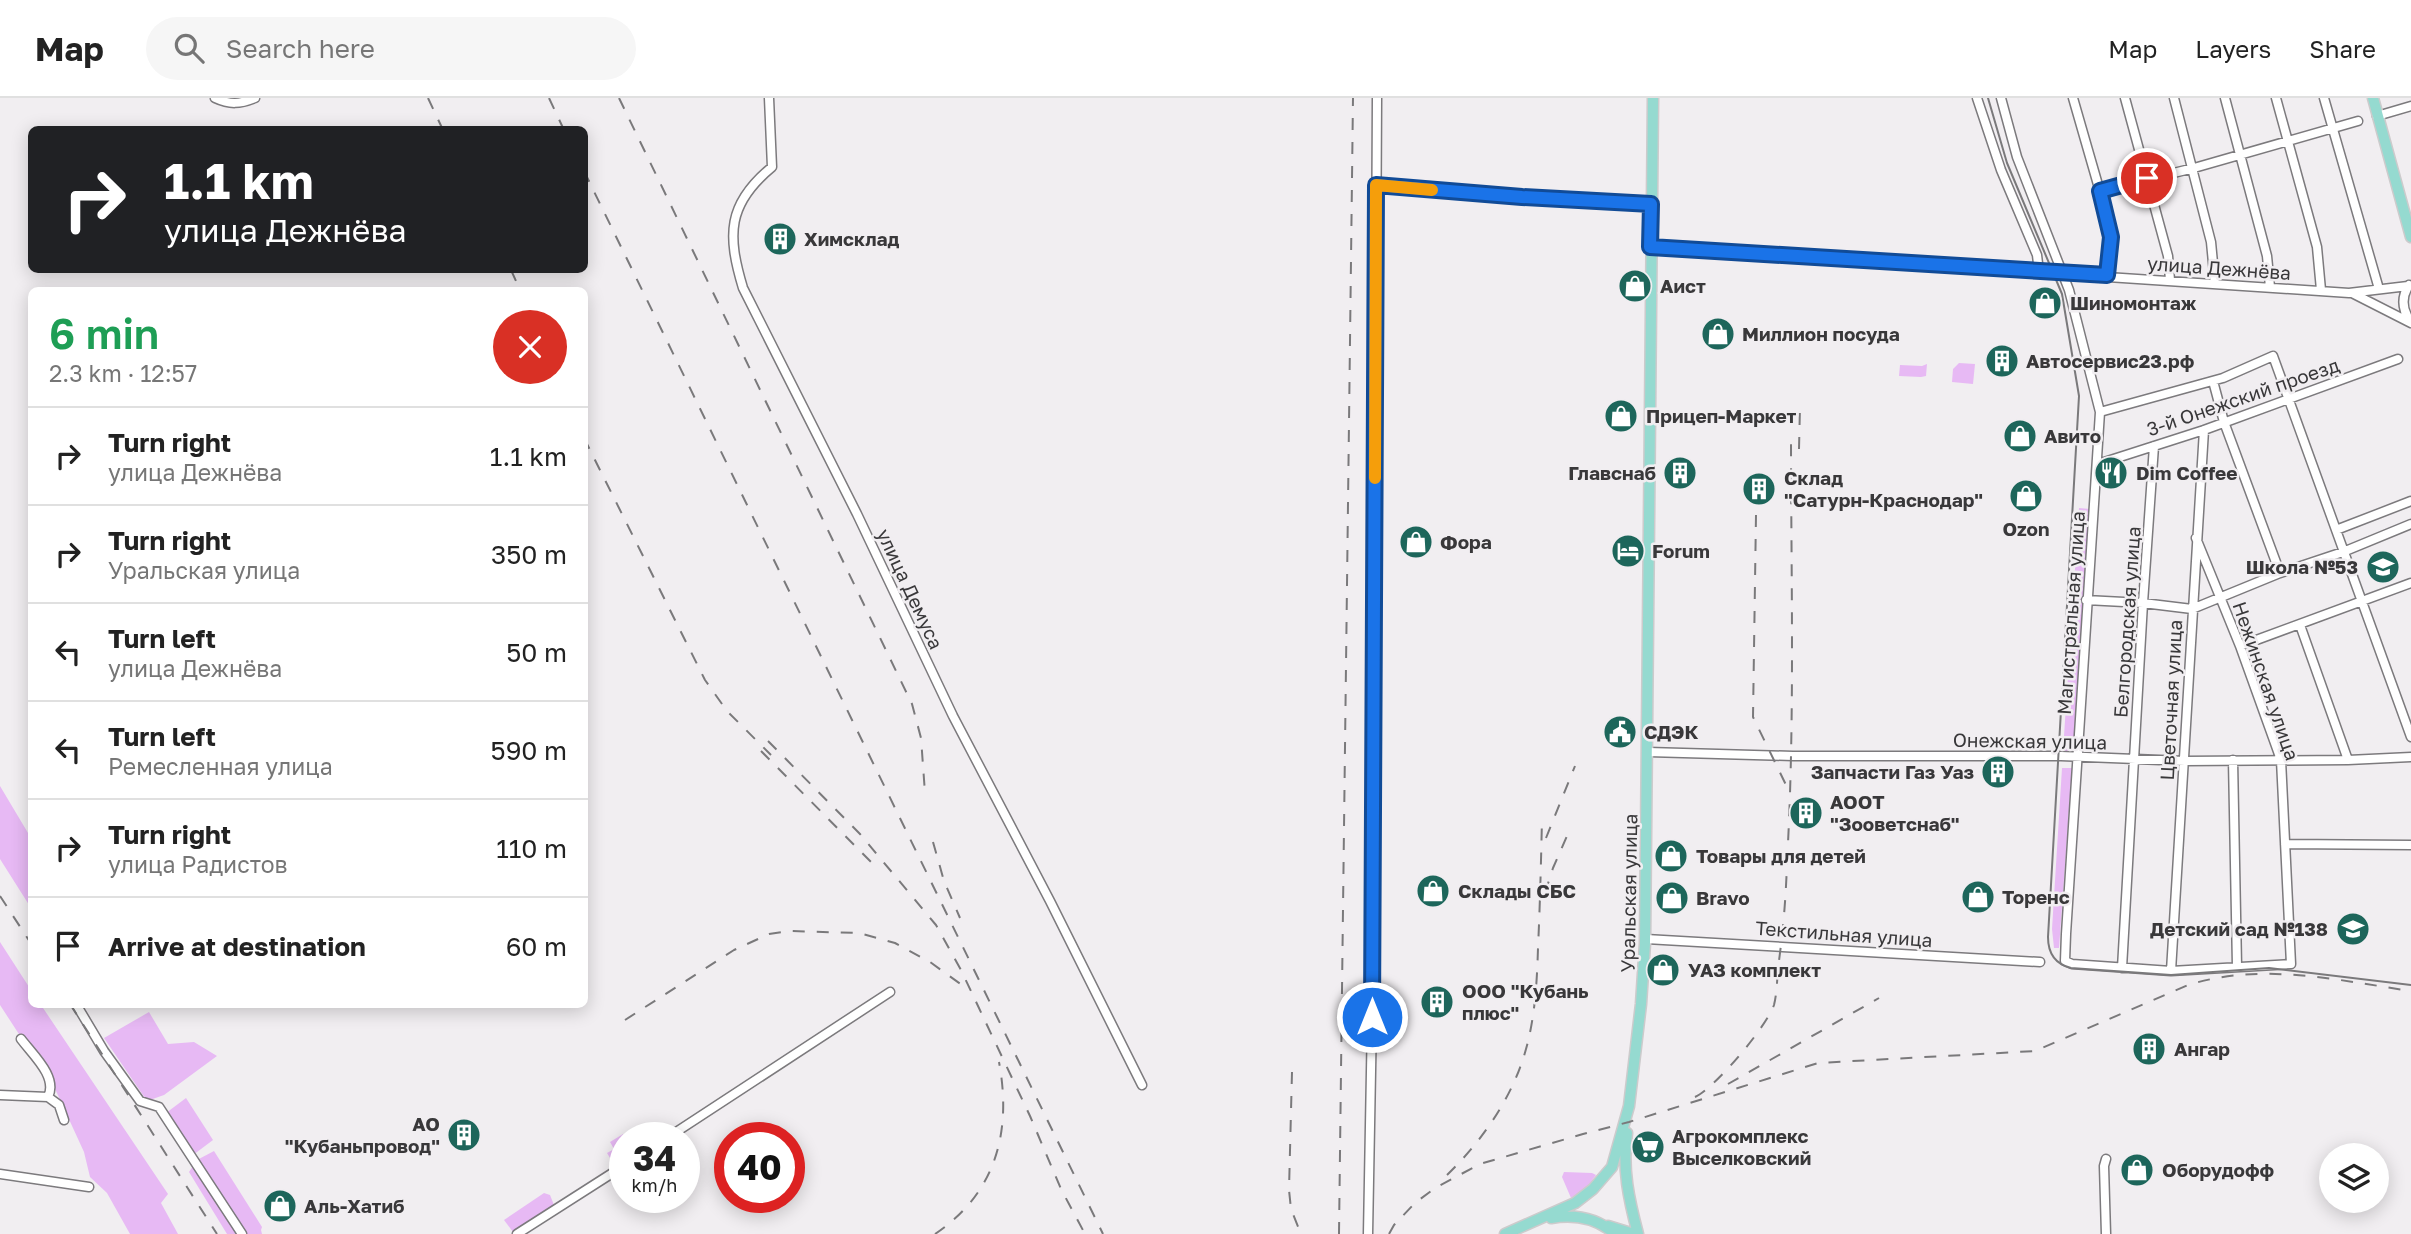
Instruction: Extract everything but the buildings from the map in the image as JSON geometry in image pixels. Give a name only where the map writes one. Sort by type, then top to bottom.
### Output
[{"type":"main road","name":"Уральская улица","points":[[1636,1234],[1625,1174],[1646,939],[1654,98]]},
{"type":"main road","points":[[2373,98],[2411,214]]},
{"type":"main road","points":[[2378,98],[2411,237]]},
{"type":"main road","name":"Уральская улица","points":[[1608,1173],[1615,1160],[1629,1107],[1635,1063]]},
{"type":"main road","points":[[1505,1234],[1574,1203],[1615,1169],[1625,1174]]},
{"type":"main road","points":[[1536,1220],[1571,1216],[1636,1234]]},
{"type":"main road","points":[[1596,1222],[1615,1234]]},
{"type":"street","points":[[215,98],[227,103],[244,103],[255,98]]},
{"type":"street","name":"улица Демуса","points":[[769,98],[772,167],[753,183],[743,197],[734,228],[734,257],[743,288],[851,502],[953,716],[1142,1085]]},
{"type":"street","points":[[1368,1234],[1374,798],[1377,98]]},
{"type":"street","points":[[1977,98],[2001,170],[2037,255],[2039,272]]},
{"type":"street","name":"Магистральная улица","points":[[2001,98],[2017,158],[2076,311],[2100,412],[2065,961],[2072,964],[2122,968]]},
{"type":"street","points":[[2073,98],[2111,237],[2107,275]]},
{"type":"street","points":[[2125,98],[2168,256],[2170,281]]},
{"type":"street","points":[[2174,98],[2211,242],[2215,284]]},
{"type":"street","points":[[2225,98],[2267,256],[2270,288]]},
{"type":"street","points":[[2276,98],[2317,247],[2321,290]]},
{"type":"street","points":[[2325,98],[2379,289]]},
{"type":"street","points":[[2380,115],[2411,106]]},
{"type":"street","points":[[2100,191],[2194,168],[2358,121]]},
{"type":"street","points":[[1376,185],[1534,198],[1652,204]]},
{"type":"street","name":"улица Дежнёва","points":[[1651,247],[2349,293],[2410,284]]},
{"type":"street","points":[[2410,284],[2403,304],[2411,322]]},
{"type":"street","points":[[2349,293],[2411,322]]},
{"type":"street","points":[[2100,412],[2213,381],[2273,356],[2411,737]]},
{"type":"street","name":"3-й Онежский проезд","points":[[2098,464],[2204,430],[2398,359]]},
{"type":"street","points":[[2213,381],[2224,422],[2280,573]]},
{"type":"street","name":"Цветочная улица","points":[[2171,971],[2204,430]]},
{"type":"street","name":"Белгородская улица","points":[[2122,968],[2154,446]]},
{"type":"street","points":[[2336,530],[2411,501]]},
{"type":"street","points":[[2086,600],[2192,608],[2411,524]]},
{"type":"street","name":"Нежинская улица","points":[[2196,538],[2240,646],[2281,760],[2291,964],[2237,966]]},
{"type":"street","points":[[2240,646],[2411,583]]},
{"type":"street","points":[[2300,625],[2348,760]]},
{"type":"street","name":"Онежская улица","points":[[1648,752],[1793,756],[2077,756],[2185,761],[2411,757]]},
{"type":"street","points":[[2122,968],[2171,971],[2237,966],[2233,760]]},
{"type":"street","points":[[2285,844],[2411,845]]},
{"type":"street","name":"Текстильная улица","points":[[1646,939],[2040,962]]},
{"type":"street","points":[[691,1122],[890,992]]},
{"type":"street","points":[[78,1008],[104,1051],[140,1101],[159,1107],[242,1234]]},
{"type":"street","points":[[21,1039],[49,1077],[51,1093],[48,1097]]},
{"type":"street","points":[[0,1095],[48,1097],[59,1105],[64,1119]]},
{"type":"street","points":[[2106,1159],[2106,1234]]},
{"type":"street","points":[[0,1174],[89,1187]]},
{"type":"street","points":[[517,1234],[609,1175]]},
{"type":"shaded area","points":[[1959,363],[1975,364],[1973,384],[1952,382],[1953,369]]},
{"type":"shaded area","points":[[1927,364],[1926,376],[1899,376],[1900,365]]},
{"type":"shaded area","points":[[2079,508],[2090,509],[2073,751],[2063,751]]},
{"type":"shaded area","points":[[2062,768],[2072,768],[2059,948],[2054,948],[2052,929]]},
{"type":"shaded area","points":[[0,786],[28,833],[28,903],[0,859]]},
{"type":"shaded area","points":[[0,942],[28,985],[28,1008],[43,1008],[168,1194],[161,1203],[178,1234],[130,1234],[107,1193],[90,1177],[84,1152],[56,1091],[0,1005]]},
{"type":"shaded area","points":[[149,1012],[168,1044],[194,1042],[217,1056],[164,1095],[147,1101],[104,1038]]},
{"type":"shaded area","points":[[186,1098],[213,1140],[193,1155],[166,1113]]},
{"type":"shaded area","points":[[214,1151],[262,1227],[262,1234],[244,1234],[197,1160]]},
{"type":"shaded area","points":[[193,1166],[237,1234],[227,1234],[189,1172]]},
{"type":"shaded area","points":[[1564,1172],[1596,1175],[1588,1186],[1571,1198],[1562,1177]]},
{"type":"shaded area","points":[[544,1193],[550,1195],[554,1205],[513,1232],[504,1220]]},
{"type":"tram line","points":[[1988,98],[2007,163],[2062,294],[2079,396],[2048,937],[2051,953],[2057,961],[2071,968],[2171,975],[2269,968],[2411,985]]},
{"type":"railway","points":[[428,98],[441,126]]},
{"type":"railway","points":[[549,98],[562,126]]},
{"type":"railway","points":[[619,98],[912,704],[921,738],[925,793]]},
{"type":"railway","points":[[1339,1234],[1353,98]]},
{"type":"railway","points":[[588,179],[1103,1234]]},
{"type":"railway","points":[[512,273],[519,287]]},
{"type":"railway","points":[[1799,449],[1800,406]]},
{"type":"railway","points":[[1695,1097],[1715,1082],[1751,1041],[1769,1015],[1776,996],[1786,888],[1791,756],[1791,436]]},
{"type":"railway","points":[[588,446],[705,680],[727,711],[771,755]]},
{"type":"railway","points":[[1756,515],[1753,717],[1787,787]]},
{"type":"railway","points":[[768,741],[860,834],[936,925],[961,970],[1030,1116],[1061,1189],[1085,1234]]},
{"type":"railway","points":[[761,751],[872,863]]},
{"type":"railway","points":[[1546,838],[1575,766]]},
{"type":"railway","points":[[1447,1175],[1495,1117],[1513,1084],[1526,1049],[1536,986],[1542,819]]},
{"type":"railway","points":[[1545,893],[1570,829]]},
{"type":"railway","points":[[933,842],[944,881],[960,918]]},
{"type":"railway","points":[[0,896],[28,939]]},
{"type":"railway","points":[[625,1020],[734,950],[769,934],[789,931],[859,933],[895,943],[930,962],[962,985],[967,992]]},
{"type":"railway","points":[[1389,1234],[1415,1203],[1435,1188],[1480,1164],[1629,1122],[1818,1063],[2035,1051],[2188,985],[2216,978],[2299,975],[2411,991]]},
{"type":"railway","points":[[1728,1084],[1879,998]]},
{"type":"railway","points":[[73,1008],[217,1234]]},
{"type":"railway","points":[[935,1234],[973,1200],[995,1159],[1003,1113],[999,1062]]},
{"type":"railway","points":[[1292,1072],[1289,1190],[1291,1209],[1301,1234]]},
{"type":"slow traffic","points":[[1375,478],[1376,185],[1432,190]]},
{"type":"place","name":"Химсклад","points":[[780,239]]},
{"type":"place","name":"Аист","points":[[1635,286]]},
{"type":"place","name":"Шиномонтаж","points":[[2045,303]]},
{"type":"place","name":"Миллион посуда","points":[[1718,334]]},
{"type":"place","name":"Автосервис23.рф","points":[[2002,361]]},
{"type":"place","name":"Прицеп-Маркет","points":[[1621,416]]},
{"type":"place","name":"Авито","points":[[2020,436]]},
{"type":"place","name":"Главснаб","points":[[1680,473]]},
{"type":"place","name":"Dim Coffee","points":[[2111,473]]},
{"type":"place","name":"Склад \"Сатурн-Краснодар\"","points":[[1759,489]]},
{"type":"place","name":"Ozon","points":[[2026,496]]},
{"type":"place","name":"Фора","points":[[1416,542]]},
{"type":"place","name":"Forum","points":[[1628,551]]},
{"type":"place","name":"Школа №53","points":[[2383,567]]},
{"type":"place","name":"СДЭК","points":[[1620,732]]},
{"type":"place","name":"Запчасти Газ Уаз","points":[[1998,772]]},
{"type":"place","name":"АООТ \"Зооветснаб\"","points":[[1806,813]]},
{"type":"place","name":"Товары для детей","points":[[1671,856]]},
{"type":"place","name":"Склады СБС","points":[[1433,891]]},
{"type":"place","name":"Торенс","points":[[1978,897]]},
{"type":"place","name":"Bravo","points":[[1672,898]]},
{"type":"place","name":"Детский сад №138","points":[[2353,929]]},
{"type":"place","name":"УАЗ комплект","points":[[1663,970]]},
{"type":"place","name":"ООО \"Кубань плюс\"","points":[[1437,1002]]},
{"type":"place","name":"Ангар","points":[[2149,1049]]},
{"type":"place","name":"АО \"Кубаньпровод\"","points":[[464,1135]]},
{"type":"place","name":"Агрокомплекс Выселковский","points":[[1648,1147]]},
{"type":"place","name":"Оборудофф","points":[[2137,1170]]},
{"type":"place","name":"Аль-Хатиб","points":[[280,1206]]},
{"type":"route","points":[[1372,1017],[1376,185],[1651,204],[1650,247],[2107,275],[2111,237],[2100,191],[2147,178]]}]
